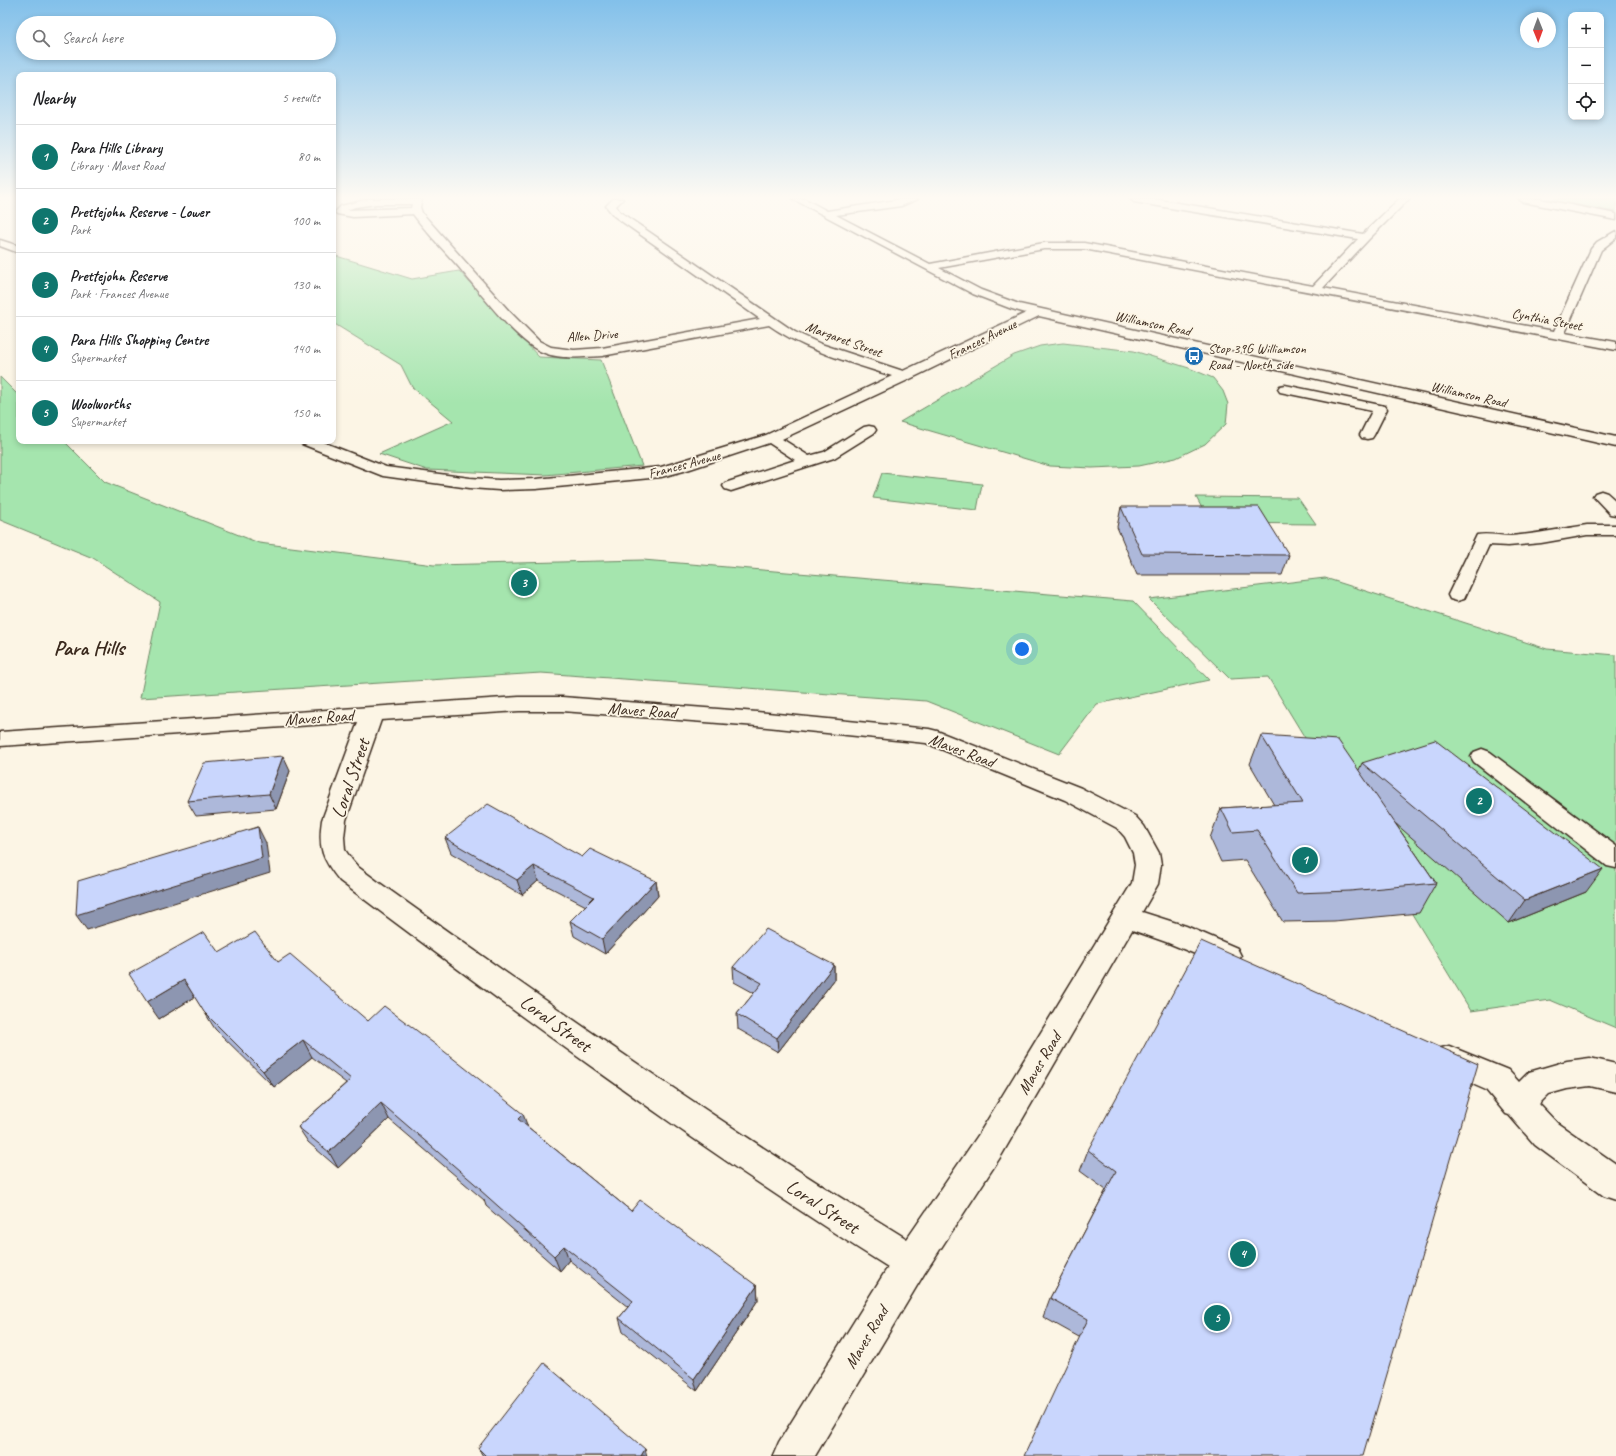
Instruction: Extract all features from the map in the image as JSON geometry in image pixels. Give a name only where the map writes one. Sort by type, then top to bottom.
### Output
[{"type":"street","name":"Allen Drive","points":[[467,267],[505,314],[535,344],[548,350],[574,354],[602,352],[770,321]]},
{"type":"street","name":"Margaret Street","points":[[693,267],[770,321],[808,344],[905,376]]},
{"type":"street","name":"Williamson Road","points":[[929,267],[991,298],[1037,312],[1616,442]]},
{"type":"street","name":"Cynthia Street","points":[[1195,267],[1616,346]]},
{"type":"street","points":[[1315,290],[1337,267]]},
{"type":"street","points":[[1557,336],[1563,327],[1588,267]]},
{"type":"street","name":"Frances Avenue","points":[[315,444],[383,471],[463,483],[511,485],[585,480],[661,472],[678,468],[770,438],[905,376],[1037,312]]},
{"type":"street","points":[[1285,389],[1380,409]]},
{"type":"street","points":[[1367,434],[1391,392]]},
{"type":"street","points":[[731,486],[829,455],[870,430]]},
{"type":"street","points":[[770,438],[807,461]]},
{"type":"street","points":[[1601,496],[1616,510]]},
{"type":"street","points":[[1457,595],[1481,537],[1508,541],[1541,538],[1587,530],[1616,530]]},
{"type":"street","name":"Maves Road","points":[[0,739],[483,706],[562,704],[757,719],[929,736],[1073,794],[1126,822],[1142,843],[1148,865],[1145,884],[990,1145],[912,1262],[793,1456]]},
{"type":"street","name":"Loral Street","points":[[372,714],[334,820],[331,838],[332,848],[336,859],[349,874],[595,1052],[698,1123],[845,1221],[912,1262]]},
{"type":"street","points":[[1482,757],[1616,859]]},
{"type":"street","points":[[1125,917],[1176,934],[1250,966]]},
{"type":"street","points":[[1428,1049],[1497,1080],[1507,1090],[1517,1104],[1546,1134],[1616,1184]]},
{"type":"street","points":[[1517,1104],[1540,1082],[1567,1075],[1590,1072],[1616,1078]]},
{"type":"green space","points":[[336,267],[372,267],[412,279],[459,271],[539,357],[601,360],[642,466],[545,475],[427,470],[379,454],[453,421],[412,387],[401,365],[336,325]]},
{"type":"green space","points":[[1063,343],[1134,351],[1189,368],[1213,378],[1223,391],[1228,404],[1226,424],[1205,444],[1176,458],[1139,466],[1092,468],[1050,466],[900,422],[1014,355],[1040,346]]},
{"type":"green space","points":[[0,377],[16,393],[16,444],[67,444],[105,482],[259,543],[434,565],[643,560],[1133,601],[1209,680],[1097,704],[1059,754],[926,701],[541,673],[140,698],[160,602],[93,558],[0,520]]},
{"type":"green space","points":[[882,473],[982,484],[977,510],[873,498]]},
{"type":"green space","points":[[1196,497],[1298,498],[1316,524],[1210,523]]},
{"type":"green space","points":[[1325,578],[1547,649],[1616,655],[1616,1028],[1550,1000],[1471,1011],[1268,677],[1230,679],[1149,599]]},
{"type":"building","points":[[1121,507],[1259,507],[1289,555],[1142,554]]},
{"type":"building","points":[[1261,735],[1338,740],[1436,883],[1350,891],[1297,893],[1257,830],[1233,832],[1221,808],[1303,803]]},
{"type":"building","points":[[1435,740],[1603,869],[1525,900],[1362,763]]},
{"type":"building","points":[[283,756],[269,794],[187,801],[204,763]]},
{"type":"building","points":[[488,804],[582,857],[590,849],[656,881],[602,939],[570,921],[594,897],[534,866],[517,880],[445,838]]},
{"type":"building","points":[[258,827],[262,858],[76,915],[78,881]]},
{"type":"building","points":[[766,929],[834,965],[777,1038],[737,1014],[762,983],[733,967]]},
{"type":"building","points":[[204,932],[219,953],[255,932],[278,962],[290,954],[368,1021],[384,1006],[523,1114],[518,1119],[631,1211],[640,1200],[757,1286],[694,1379],[619,1318],[633,1301],[564,1246],[554,1256],[480,1190],[481,1189],[381,1103],[329,1152],[298,1127],[351,1079],[303,1040],[263,1071],[204,1012],[184,980],[147,1002],[129,974]]},
{"type":"building","points":[[1201,941],[1478,1064],[1363,1456],[1024,1456],[1088,1319],[1050,1298],[1116,1171],[1088,1150]]},
{"type":"building","points":[[544,1363],[645,1449],[641,1456],[486,1456],[478,1448]]},
{"type":"place","name":"Stop 39G Williamson Road - North side","points":[[1194,356]]},
{"type":"place","name":"Prettejohn Reserve","points":[[524,583]]},
{"type":"place","name":"Prettejohn Reserve - Lower","points":[[1479,801]]},
{"type":"place","name":"Para Hills Library","points":[[1305,860]]},
{"type":"place","name":"Para Hills Shopping Centre","points":[[1243,1254]]},
{"type":"place","name":"Woolworths","points":[[1217,1318]]},
{"type":"district","name":"Para Hills","points":[[89,648]]}]
